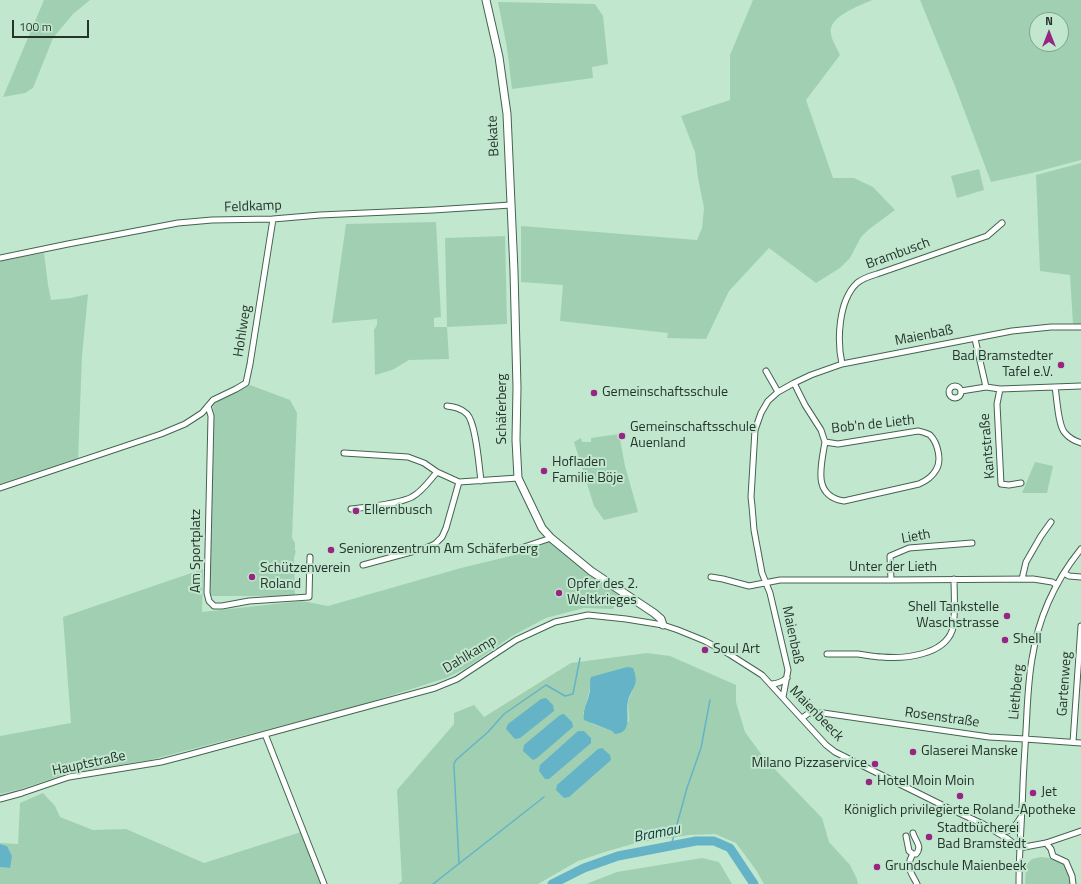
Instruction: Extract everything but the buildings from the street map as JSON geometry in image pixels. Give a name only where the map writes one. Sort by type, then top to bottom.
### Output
[{"type":"main road","name":"Bekate","points":[[486,0],[499,57],[507,114],[514,272]]},
{"type":"main road","name":"Schäferberg","points":[[514,272],[517,388],[516,440],[518,478],[542,528],[551,538],[591,571],[654,613],[661,619],[663,625]]},
{"type":"street","name":"Feldkamp","points":[[0,258],[178,223],[212,220],[273,219],[320,215],[511,206]]},
{"type":"street","name":"Hohlweg","points":[[0,488],[176,428],[194,419],[204,411],[212,400],[246,383],[273,219]]},
{"type":"street","name":"Brambusch","points":[[842,364],[839,328],[842,312],[848,295],[858,283],[866,278],[987,236],[1002,223]]},
{"type":"street","name":"Maienbaß","points":[[783,697],[788,670],[770,593],[762,573],[754,530],[751,497],[755,430],[761,413],[768,402],[778,392],[794,383],[817,372],[842,364],[1027,329],[1081,327]]},
{"type":"street","points":[[975,339],[986,387]]},
{"type":"street","points":[[766,371],[778,392]]},
{"type":"street","name":"Bob'n de Lieth","points":[[794,383],[805,405],[821,430],[825,442],[821,466],[821,482],[826,493],[836,500],[844,501],[919,484],[933,476],[937,469],[939,460],[936,445],[930,435],[918,431],[838,444],[825,442]]},
{"type":"street","points":[[961,391],[986,387],[1000,389],[1081,386]]},
{"type":"street","points":[[1055,387],[1058,416],[1064,433],[1081,443]]},
{"type":"street","name":"Kantstraße","points":[[1000,389],[997,404],[1001,484],[1009,485],[1021,483]]},
{"type":"street","name":"Am Sportplatz","points":[[208,406],[211,416],[207,580],[207,593],[209,601],[214,606],[222,606],[249,601],[309,597],[310,557]]},
{"type":"street","points":[[447,406],[462,410],[468,415],[473,427],[481,481]]},
{"type":"street","points":[[344,453],[408,457],[424,463],[437,472],[459,482],[518,478]]},
{"type":"street","points":[[351,509],[401,501],[413,497],[437,472]]},
{"type":"street","points":[[363,565],[426,548],[435,544],[442,537],[446,528],[459,482]]},
{"type":"street","points":[[1022,579],[1026,562],[1051,522]]},
{"type":"street","points":[[518,549],[551,538]]},
{"type":"street","name":"Lieth","points":[[892,580],[890,556],[910,548],[972,543]]},
{"type":"street","name":"Liethberg","points":[[1019,884],[1019,848],[1022,816],[1025,739],[1034,646],[1040,624],[1057,585],[1081,549]]},
{"type":"street","points":[[1064,573],[1069,576],[1081,577]]},
{"type":"street","name":"Unter der Lieth","points":[[711,578],[723,579],[749,586],[780,580],[954,579],[1040,580],[1052,582],[1057,585]]},
{"type":"street","points":[[827,654],[858,654],[884,658],[909,657],[923,654],[938,648],[945,642],[953,630],[954,579]]},
{"type":"street","name":"Dahlkamp","points":[[161,762],[188,756],[435,688],[457,679],[516,640],[555,622],[588,615],[663,625]]},
{"type":"street","name":"Maienbeeck","points":[[663,625],[685,632],[705,641],[762,675],[826,745],[835,752],[983,824],[1008,839],[1019,848]]},
{"type":"street","name":"Gartenweg","points":[[1073,742],[1081,626]]},
{"type":"street","name":"Maienbaß","points":[[771,684],[777,684],[787,678]]},
{"type":"street","name":"Rosenstraße","points":[[802,718],[809,713],[824,713],[989,737],[1081,743]]},
{"type":"street","points":[[265,734],[324,884]]},
{"type":"street","name":"Hauptstraße","points":[[0,799],[69,777],[161,762]]},
{"type":"street","points":[[983,824],[998,831],[1005,832],[1016,826],[1022,816]]},
{"type":"street","points":[[1019,848],[1046,843],[1081,831]]},
{"type":"street","points":[[913,833],[920,847],[916,854],[913,854],[909,861],[909,866],[917,884]]},
{"type":"street","points":[[906,836],[909,851],[913,854]]},
{"type":"street","points":[[1046,843],[1052,849],[1053,856],[1066,862],[1072,876],[1073,884]]},
{"type":"green space","points":[[44,0],[90,0],[73,14],[53,38],[33,88],[25,93],[3,97]]},
{"type":"green space","points":[[753,0],[872,0],[845,13],[834,22],[831,28],[831,34],[833,42],[840,55],[806,100],[833,178],[854,178],[873,187],[895,210],[861,237],[850,258],[840,268],[816,283],[769,248],[729,291],[706,339],[667,338],[668,333],[560,321],[563,285],[521,282],[521,226],[697,240],[702,228],[704,208],[695,152],[681,116],[730,100],[730,55]]},
{"type":"green space","points":[[920,0],[1081,0],[1081,160],[991,182],[955,86]]},
{"type":"green space","points":[[498,2],[595,4],[603,16],[608,64],[592,67],[593,78],[512,89],[507,48]]},
{"type":"green space","points":[[1081,163],[1081,324],[1073,324],[1070,275],[1040,271],[1036,175]]},
{"type":"green space","points":[[979,169],[984,190],[957,198],[951,176]]},
{"type":"green space","points":[[436,222],[441,317],[434,318],[434,327],[447,327],[449,359],[409,360],[392,370],[375,375],[374,330],[377,325],[377,319],[332,323],[346,224]]},
{"type":"green space","points":[[505,236],[507,324],[447,327],[445,238]]},
{"type":"green space","points":[[44,253],[51,300],[71,298],[88,294],[82,356],[78,460],[0,485],[0,261]]},
{"type":"green space","points":[[250,385],[290,400],[297,413],[292,538],[295,543],[296,551],[294,558],[295,596],[210,596],[210,538],[214,428],[213,404]]},
{"type":"green space","points":[[619,434],[625,466],[638,512],[604,520],[594,506],[574,442],[581,438],[582,442],[591,442],[591,438]]},
{"type":"green space","points":[[1035,462],[1053,466],[1047,493],[1022,493]]},
{"type":"green space","points":[[551,541],[589,575],[619,594],[613,609],[584,608],[546,618],[512,636],[466,668],[446,678],[361,705],[150,760],[69,773],[21,789],[0,794],[0,736],[71,723],[63,617],[203,569],[202,612],[302,601],[328,606],[461,568],[519,554]]},
{"type":"green space","points":[[647,653],[670,656],[736,685],[736,702],[745,732],[764,758],[822,818],[829,842],[850,865],[858,884],[764,884],[756,870],[736,843],[715,834],[689,835],[636,843],[578,861],[538,884],[398,884],[402,881],[397,790],[454,724],[454,713],[474,705],[484,717],[571,663]],"holes":[[[635,683],[628,702],[629,721],[612,731],[593,724],[583,714],[590,689]]]},
{"type":"green space","points":[[43,793],[55,806],[60,817],[93,830],[126,829],[204,863],[301,832],[321,884],[0,884],[0,867],[10,868],[7,846],[0,843],[18,844],[20,803]]},
{"type":"green space","points":[[1041,857],[1054,859],[1064,864],[1069,871],[1070,884],[1025,884],[1026,865],[1032,859]]},
{"type":"green space","points":[[702,858],[719,862],[732,884],[586,884],[617,872]]},
{"type":"water","points":[[627,667],[633,668],[636,682],[628,701],[628,721],[625,730],[621,733],[615,734],[612,731],[584,720],[584,712],[589,694],[591,677]]},
{"type":"water","points":[[546,698],[553,705],[554,711],[520,738],[515,739],[506,729],[508,724],[541,699]]},
{"type":"water","points":[[564,714],[572,722],[573,727],[533,760],[523,751],[524,745],[560,715]]},
{"type":"water","points":[[578,731],[584,731],[591,738],[591,743],[549,779],[545,779],[539,771],[540,765]]},
{"type":"water","points":[[602,748],[610,755],[611,760],[569,797],[564,798],[556,790],[557,785],[598,749]]},
{"type":"water","points":[[0,844],[7,846],[12,856],[10,868],[0,867]]},
{"type":"waterway","points":[[459,863],[454,767],[456,760],[488,732],[504,714],[546,685],[565,696],[573,694],[580,658]]},
{"type":"waterway","points":[[671,846],[687,788],[701,748],[710,700]]},
{"type":"waterway","points":[[433,884],[544,797]]},
{"type":"waterway","name":"Bramau","points":[[552,884],[584,868],[618,856],[696,841],[714,841],[730,848],[754,884]]},
{"type":"place","name":"Bad Bramstedter Tafel e.V.","points":[[1061,365]]},
{"type":"place","name":"Gemeinschaftsschule","points":[[594,393]]},
{"type":"place","name":"Gemeinschaftsschule Auenland","points":[[622,436]]},
{"type":"place","name":"Hofladen Familie Böje","points":[[544,471]]},
{"type":"place","name":"Ellernbusch","points":[[356,511]]},
{"type":"place","name":"Seniorenzentrum Am Schäferberg","points":[[331,550]]},
{"type":"place","name":"Schützenverein Roland","points":[[252,577]]},
{"type":"place","name":"Opfer des 2. Weltkrieges","points":[[559,593]]},
{"type":"place","name":"Shell Tankstelle Waschstrasse","points":[[1007,616]]},
{"type":"place","name":"Shell","points":[[1005,640]]},
{"type":"place","name":"Soul Art","points":[[705,650]]},
{"type":"place","name":"Glaserei Manske","points":[[913,752]]},
{"type":"place","name":"Milano Pizzaservice","points":[[875,764]]},
{"type":"place","name":"Hotel Moin Moin","points":[[869,782]]},
{"type":"place","name":"Jet","points":[[1033,793]]},
{"type":"place","name":"Königlich privilegierte Roland-Apotheke","points":[[960,796]]},
{"type":"place","name":"Stadtbücherei Bad Bramstedt","points":[[929,837]]},
{"type":"place","name":"Grundschule Maienbeek","points":[[877,867]]}]
